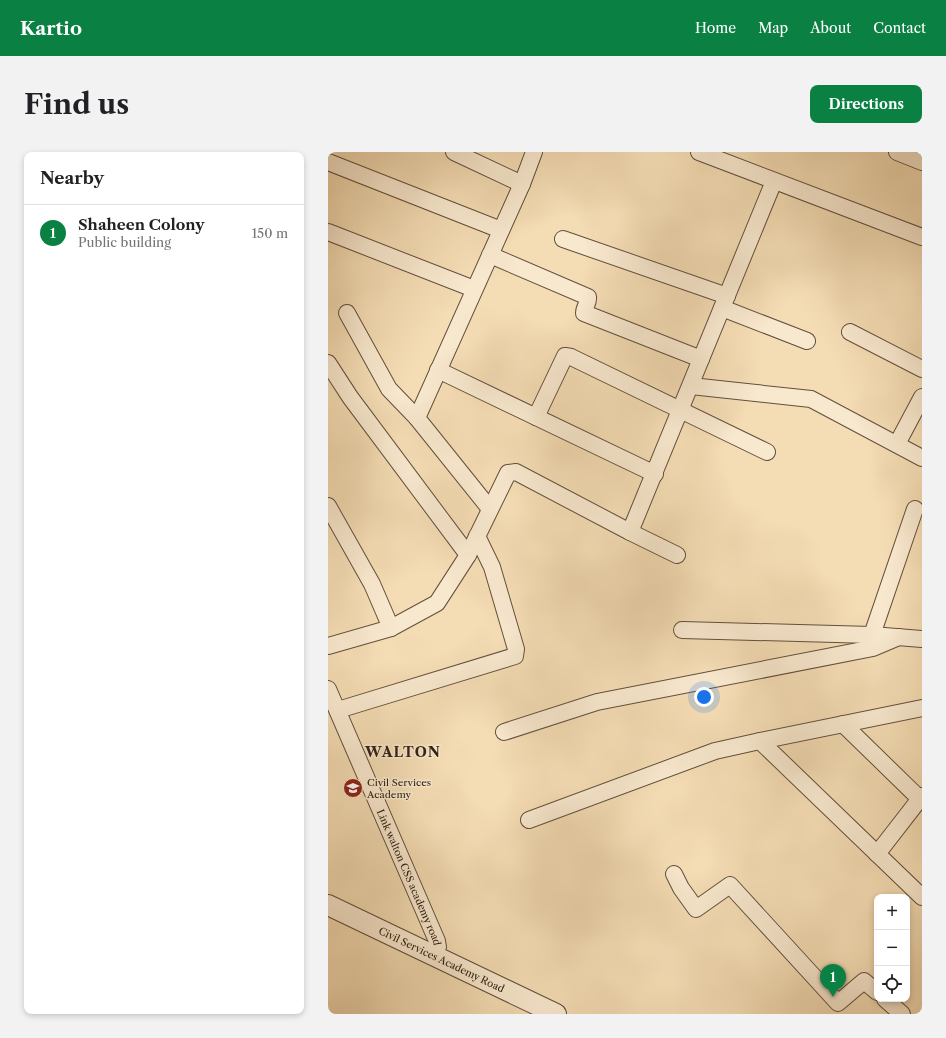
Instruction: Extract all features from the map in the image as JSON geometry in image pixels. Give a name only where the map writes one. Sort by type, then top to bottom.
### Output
[{"type":"street","points":[[454,152],[522,184]]},
{"type":"street","points":[[417,418],[522,184],[534,152]]},
{"type":"street","points":[[699,152],[922,237]]},
{"type":"street","points":[[897,152],[922,162]]},
{"type":"street","points":[[328,162],[501,230]]},
{"type":"street","points":[[630,532],[774,181]]},
{"type":"street","points":[[328,232],[474,289]]},
{"type":"street","points":[[563,239],[724,302],[807,341]]},
{"type":"street","points":[[490,255],[588,297],[588,301],[584,308],[584,313],[701,359]]},
{"type":"street","points":[[347,313],[389,389],[417,418],[490,509]]},
{"type":"street","points":[[850,332],[922,369]]},
{"type":"street","points":[[536,417],[565,356],[571,357],[767,452]]},
{"type":"street","points":[[328,362],[350,397],[468,555]]},
{"type":"street","points":[[438,370],[654,474]]},
{"type":"street","points":[[691,386],[811,399],[922,458]]},
{"type":"street","points":[[897,444],[922,398]]},
{"type":"street","points":[[328,646],[391,628],[437,604],[468,555],[508,473],[516,472],[677,555]]},
{"type":"street","points":[[328,506],[372,584],[391,628]]},
{"type":"street","points":[[872,634],[915,509]]},
{"type":"street","points":[[338,710],[515,656],[516,649],[492,567],[477,536]]},
{"type":"street","points":[[682,630],[872,634],[922,639]]},
{"type":"street","points":[[504,732],[598,702],[873,648],[899,637]]},
{"type":"street","name":"Link walton CSS academy road","points":[[328,688],[437,941],[438,947],[433,956]]},
{"type":"street","points":[[529,820],[715,751],[922,708]]},
{"type":"street","points":[[843,724],[921,797],[877,854]]},
{"type":"street","points":[[760,741],[922,897]]},
{"type":"street","points":[[674,874],[681,888],[696,909],[730,885],[838,1003],[864,981],[874,989]]},
{"type":"street","name":"Civil Services Academy Road","points":[[328,905],[556,1014]]},
{"type":"street","points":[[888,1002],[902,1014]]},
{"type":"place","name":"Civil Services Academy","points":[[353,788]]},
{"type":"place","name":"Shaheen Colony","points":[[833,997]]},
{"type":"district","name":"WALTON","points":[[403,752]]}]
